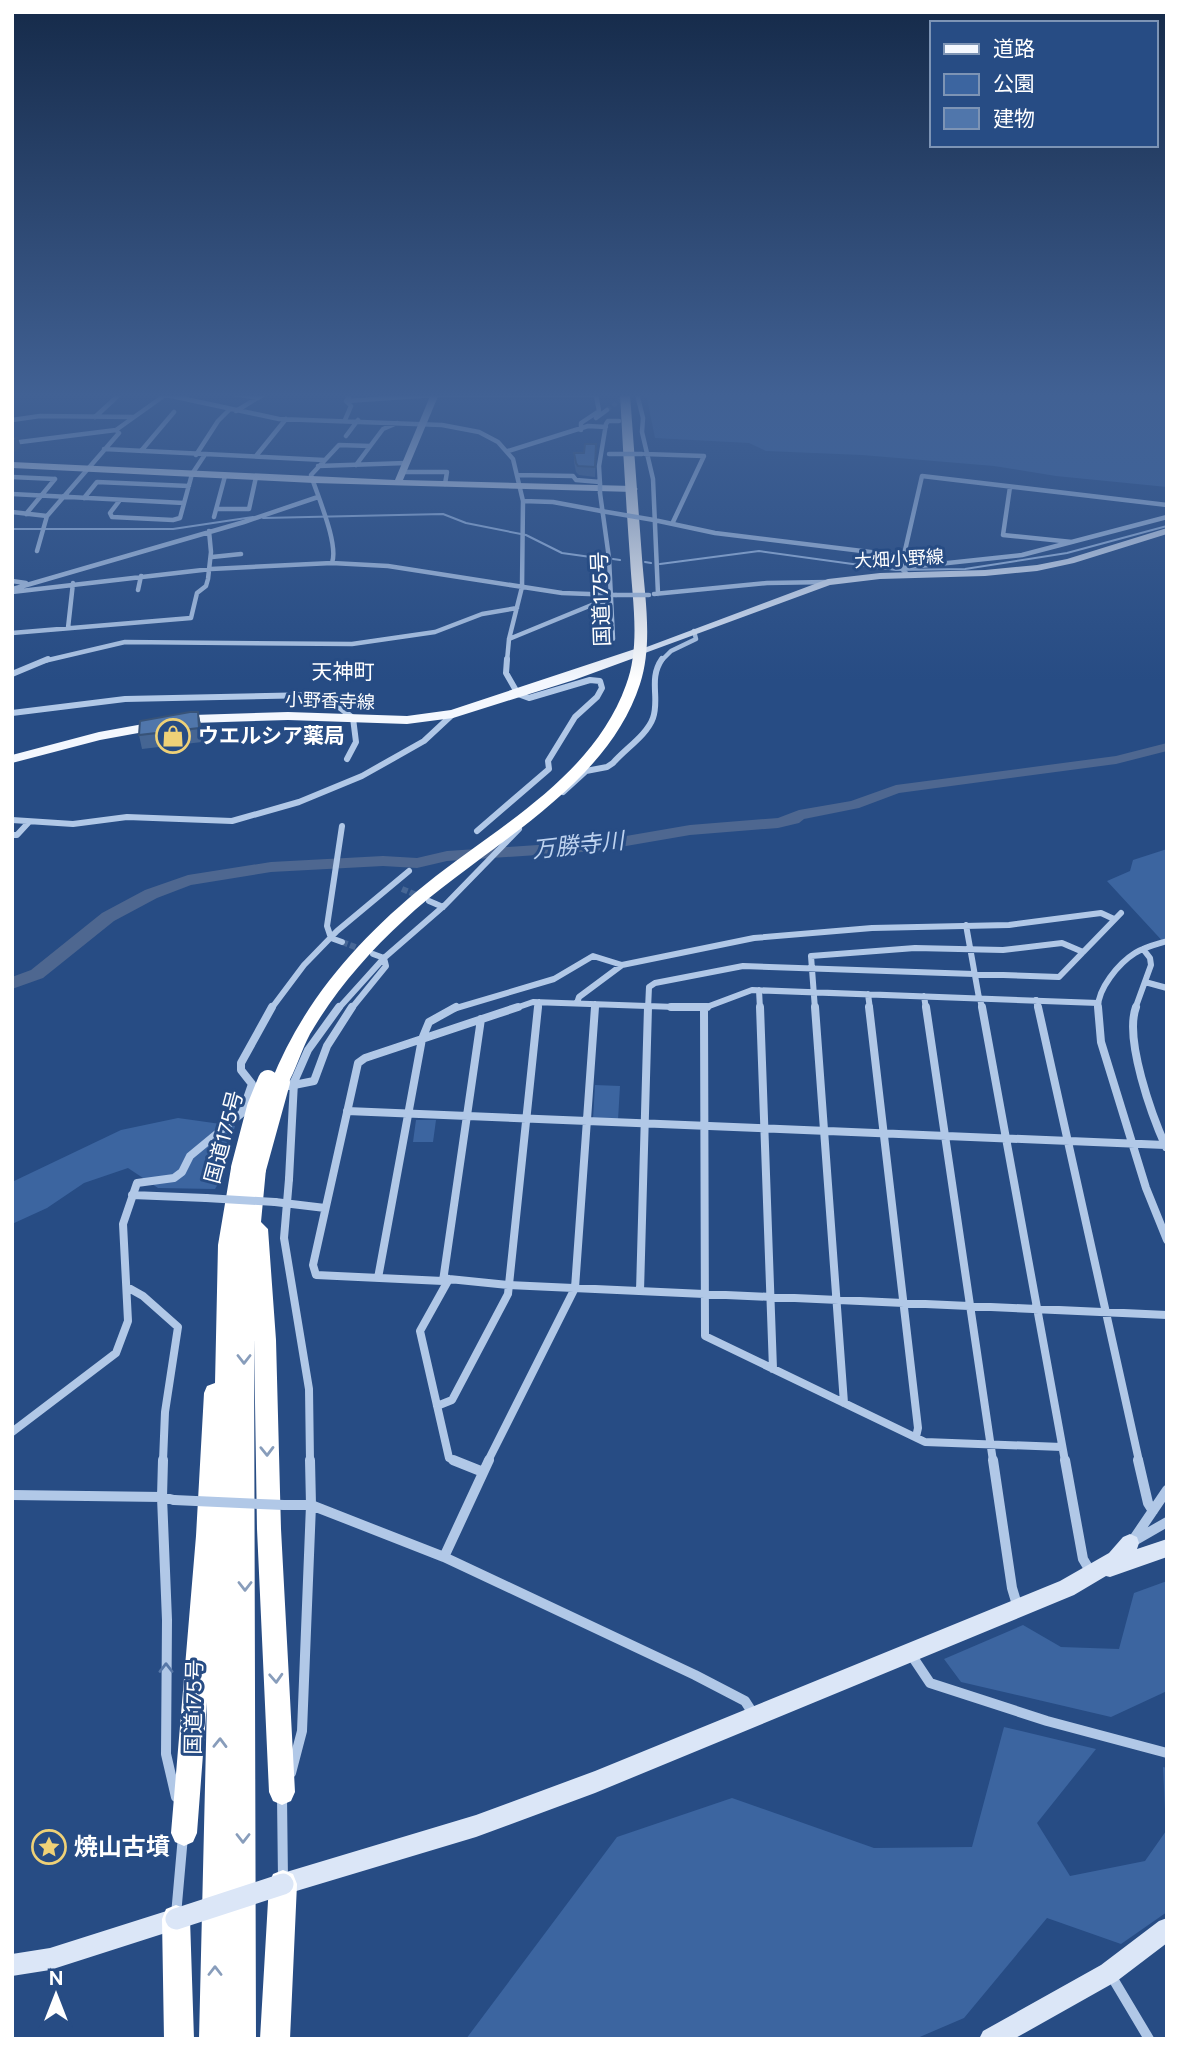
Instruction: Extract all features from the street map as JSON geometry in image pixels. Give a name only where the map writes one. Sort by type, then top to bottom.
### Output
[{"type":"highway","name":"国道175号","points":[[214,2039],[228,1245],[232,1214],[259,1151],[273,1082],[343,973],[450,867],[525,815],[612,729],[624,707],[633,687],[636,652],[627,490]]},
{"type":"highway","name":"国道175号","points":[[241,2039],[244,1292],[250,1175]]},
{"type":"highway","points":[[250,1175],[265,1340],[269,1529],[282,1792]]},
{"type":"highway","points":[[184,1833],[208,1536],[220,1252],[232,1214]]},
{"type":"highway","points":[[275,2039],[282,1884]]},
{"type":"highway","points":[[176,1919],[179,2039]]},
{"type":"main road","name":"小野香寺線","points":[[12,759],[99,736],[193,719],[288,716],[407,720],[453,714],[636,652]]},
{"type":"street","points":[[26,514],[46,490]]},
{"type":"street","points":[[37,551],[47,516],[68,490]]},
{"type":"street","points":[[84,498],[91,490]]},
{"type":"street","points":[[120,500],[110,513],[112,517],[173,520],[180,518],[188,490]]},
{"type":"street","points":[[214,517],[221,490]]},
{"type":"street","points":[[216,509],[249,509],[253,490]]},
{"type":"street","points":[[316,490],[331,538],[334,558],[331,563]]},
{"type":"street","points":[[477,831],[548,769],[548,761],[575,717],[597,697],[602,683],[590,680],[534,698],[518,694],[506,673],[509,639],[522,587],[523,501],[520,490]]},
{"type":"street","points":[[600,490],[609,558],[613,639]]},
{"type":"street","points":[[653,490],[658,594]]},
{"type":"street","points":[[673,522],[688,490]]},
{"type":"street","points":[[919,490],[902,556],[904,571],[1025,554],[1075,542],[1134,523],[1167,517]]},
{"type":"street","points":[[1010,490],[1003,535],[1075,542]]},
{"type":"street","points":[[1034,490],[1167,505]]},
{"type":"street","points":[[12,494],[184,503]]},
{"type":"street","points":[[12,590],[26,583],[317,497]]},
{"type":"street","points":[[523,501],[562,503],[673,522],[715,533],[902,556]]},
{"type":"street","points":[[12,512],[47,516]]},
{"type":"street","points":[[12,633],[191,618],[197,593],[206,586],[211,569],[209,531]]},
{"type":"street","name":"大畑小野線","points":[[636,652],[828,582],[904,571],[981,573],[1037,568],[1167,531]]},
{"type":"street","points":[[212,557],[240,554]]},
{"type":"street","points":[[12,590],[211,569],[331,563],[388,566],[612,598],[767,583],[828,582]]},
{"type":"street","points":[[138,590],[141,576]]},
{"type":"street","points":[[12,581],[40,587]]},
{"type":"street","points":[[68,628],[74,583]]},
{"type":"street","points":[[509,639],[612,598]]},
{"type":"street","points":[[12,674],[49,659],[125,642],[352,644],[435,632],[482,614],[517,608]]},
{"type":"street","points":[[12,1432],[116,1353],[127,1328],[123,1226],[137,1183],[174,1178],[182,1172],[190,1156],[242,1114],[273,1082],[307,1053],[339,1008],[384,958],[443,907],[515,832],[586,771],[607,767],[613,763],[653,717],[653,684],[670,649],[696,639],[694,631]]},
{"type":"street","points":[[12,713],[125,699],[314,695],[330,700],[353,718],[356,742],[347,759]]},
{"type":"street","points":[[12,820],[73,824],[127,817],[232,821],[321,796],[371,773],[443,728],[453,714]]},
{"type":"street","points":[[12,835],[17,835],[29,822]]},
{"type":"street","points":[[331,938],[327,926],[342,826]]},
{"type":"street","points":[[384,958],[386,967],[352,1007],[327,1046],[314,1081],[288,1087],[241,1070],[241,1063],[253,1037],[289,982],[373,899],[399,887],[409,871]]},
{"type":"street","points":[[429,901],[443,907]]},
{"type":"street","points":[[577,1003],[579,997],[622,965],[775,936],[872,928],[1009,925],[1101,913],[1114,919]]},
{"type":"street","points":[[640,1291],[649,987],[655,983],[743,966],[1059,977],[1121,913]]},
{"type":"street","points":[[966,925],[1083,1559],[1092,1574]]},
{"type":"street","points":[[331,938],[342,942]]},
{"type":"street","points":[[1167,941],[1143,949],[1126,959],[1105,985],[1098,1003],[1101,1042],[1133,1143],[1163,1221],[1167,1240]]},
{"type":"street","points":[[844,1403],[811,956],[915,948],[1003,950],[1062,943],[1083,952]]},
{"type":"street","points":[[347,1111],[1166,1146],[1150,1111],[1132,1028],[1133,1015],[1151,965],[1150,958],[1143,949]]},
{"type":"street","points":[[373,954],[384,958]]},
{"type":"street","points":[[378,1278],[422,1039],[429,1022],[459,1005],[554,979],[593,956],[622,965]]},
{"type":"street","points":[[1145,982],[1167,988]]},
{"type":"street","points":[[1098,1003],[752,990],[704,1008],[539,1002],[481,1019],[365,1058],[358,1063],[313,1265],[316,1275],[1167,1315]]},
{"type":"street","points":[[759,990],[773,1369]]},
{"type":"street","points":[[868,994],[918,1429],[916,1437]]},
{"type":"street","points":[[924,996],[1012,1588],[1018,1609]]},
{"type":"street","points":[[1035,1000],[1148,1503],[1153,1511]]},
{"type":"street","points":[[437,1406],[452,1401],[508,1294],[539,1002]]},
{"type":"street","points":[[444,1557],[483,1472],[575,1288],[595,1004]]},
{"type":"street","points":[[704,1008],[705,1336],[925,1442],[1062,1447]]},
{"type":"street","points":[[481,1019],[446,1280],[420,1331],[449,1458],[483,1472]]},
{"type":"street","points":[[273,1082],[289,1179],[284,1238],[309,1389],[312,1505],[302,1731],[295,1764],[282,1792],[282,1884]]},
{"type":"street","points":[[132,1195],[275,1202],[325,1208]]},
{"type":"street","points":[[127,1287],[143,1296],[178,1327],[165,1412],[162,1497],[167,1620],[166,1754],[184,1833],[176,1919]]},
{"type":"street","points":[[12,1965],[50,1959],[282,1884],[476,1826],[595,1782],[1018,1609],[1068,1588],[1116,1560],[1167,1490]]},
{"type":"street","points":[[12,1495],[162,1497],[174,1500],[312,1505],[444,1557],[705,1680],[745,1701],[755,1716]]},
{"type":"street","points":[[1130,1543],[1167,1522]]},
{"type":"street","points":[[1092,1574],[1167,1548]]},
{"type":"street","points":[[910,1653],[930,1683],[1047,1721],[1167,1753]]},
{"type":"street","points":[[991,2039],[1110,1973],[1167,1929]]},
{"type":"street","points":[[1110,1973],[1150,2039]]},
{"type":"green space","points":[[1167,849],[1167,946],[1107,881],[1130,871],[1133,860]]},
{"type":"green space","points":[[595,1085],[620,1086],[618,1120],[593,1119]]},
{"type":"green space","points":[[178,1118],[235,1126],[221,1179],[215,1189],[158,1188],[128,1168],[84,1183],[47,1208],[12,1224],[12,1182],[121,1130]]},
{"type":"green space","points":[[416,1120],[436,1120],[433,1142],[413,1142]]},
{"type":"green space","points":[[1167,1581],[1167,1691],[1111,1717],[961,1682],[944,1659],[1023,1625],[1061,1647],[1119,1649],[1134,1593]]},
{"type":"green space","points":[[1004,1727],[1096,1749],[1037,1823],[1070,1876],[1145,1861],[1166,1831],[1163,1767],[1167,1768],[1167,1912],[1121,1944],[1047,1918],[964,2018],[915,2039],[466,2039],[617,1837],[732,1798],[874,1848],[972,1847]]},
{"type":"building","points":[[198,712],[199,728],[139,735],[140,721]]},
{"type":"waterway","points":[[263,518],[443,514],[466,523],[526,535],[562,553],[605,559]]},
{"type":"waterway","points":[[12,529],[173,529],[253,517]]},
{"type":"waterway","points":[[660,564],[759,551],[896,570],[965,569],[1067,553],[1167,526]]},
{"type":"waterway","points":[[613,559],[620,560]]},
{"type":"waterway","points":[[645,562],[651,563]]},
{"type":"waterway","name":"万勝寺川","points":[[12,983],[37,974],[108,917],[151,894],[188,880],[271,867],[383,861],[417,863],[447,856],[597,846],[690,830],[778,823],[794,820],[799,815],[854,805],[896,789],[1116,760],[1167,747]]},
{"type":"tunnel","points":[[402,889],[421,897]]},
{"type":"tunnel","points":[[342,942],[366,951]]},
{"type":"place","name":"ウエルシア薬局","points":[[173,736]]},
{"type":"place","name":"焼山古墳","points":[[49,1847]]},
{"type":"district","name":"天神町","points":[[343,672]]}]
